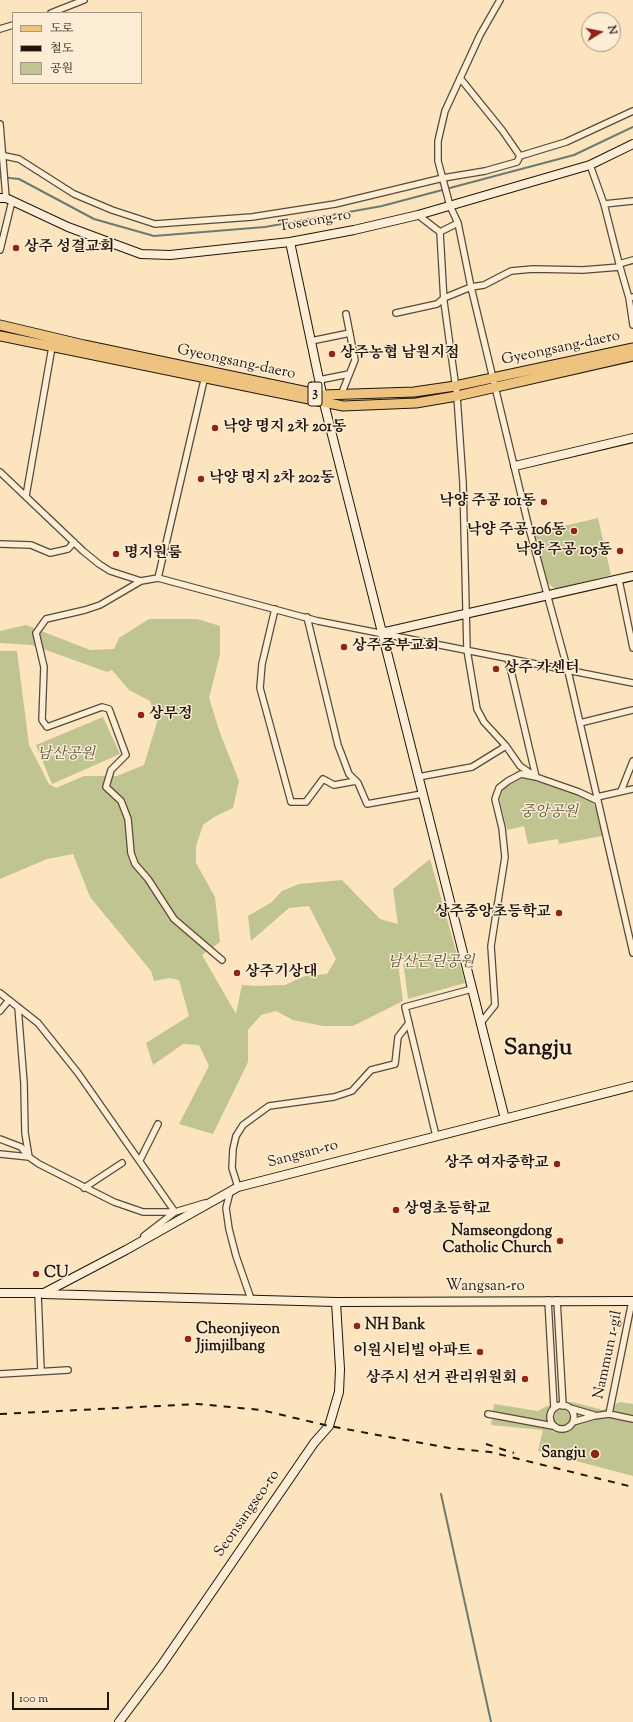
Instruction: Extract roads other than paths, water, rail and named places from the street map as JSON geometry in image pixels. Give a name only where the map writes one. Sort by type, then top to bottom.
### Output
[{"type":"main road","name":"Gyeongsang-daero","points":[[0,324],[206,374],[323,399],[343,406],[416,402],[457,396],[496,382],[633,348]]},
{"type":"main road","name":"Gyeongsang-daero","points":[[0,336],[52,347],[206,374]]},
{"type":"main road","name":"Gyeongsang-daero","points":[[323,399],[341,396],[414,392],[496,382],[633,356]]},
{"type":"street","points":[[54,12],[84,0]]},
{"type":"street","points":[[500,0],[480,35],[445,111],[438,141],[438,161],[450,205],[458,223],[471,287],[496,382],[547,596],[568,671],[632,942],[633,952]]},
{"type":"street","points":[[0,29],[12,25]]},
{"type":"street","points":[[460,78],[502,130],[520,156]]},
{"type":"street","points":[[2,155],[19,159],[74,194],[112,210],[155,224],[252,217],[335,204],[443,178],[485,171],[517,162],[520,156],[566,142],[633,111]]},
{"type":"street","points":[[0,124],[6,199],[0,250]]},
{"type":"street","name":"Toseong-ro","points":[[6,199],[68,227],[141,254],[170,255],[290,242],[354,230],[418,215],[590,165],[633,144]]},
{"type":"street","points":[[590,165],[604,204],[620,266],[631,298],[633,325]]},
{"type":"street","points":[[604,204],[633,201]]},
{"type":"street","points":[[418,215],[440,232],[444,298],[457,396],[463,483],[467,650],[477,709],[484,722],[506,746],[520,766],[536,777]]},
{"type":"street","points":[[440,232],[458,223]]},
{"type":"street","points":[[290,242],[323,399],[505,1119]]},
{"type":"street","points":[[396,313],[437,304],[444,298],[471,287],[484,284],[511,271],[533,269],[583,270],[620,266],[633,260]]},
{"type":"street","points":[[341,396],[355,360],[346,314]]},
{"type":"street","points":[[311,342],[350,333]]},
{"type":"street","points":[[26,496],[52,347]]},
{"type":"street","points":[[158,578],[206,374]]},
{"type":"street","points":[[319,380],[349,374]]},
{"type":"street","points":[[515,466],[633,438]]},
{"type":"street","points":[[0,472],[83,551],[110,571],[141,581]]},
{"type":"street","points":[[0,544],[31,545],[50,553],[68,549],[74,542]]},
{"type":"street","points":[[381,633],[633,576]]},
{"type":"street","points":[[222,960],[174,919],[148,879],[135,864],[131,852],[128,820],[121,801],[106,787],[111,770],[126,755],[109,709],[102,707],[47,727],[42,720],[44,667],[36,633],[46,619],[100,605],[141,581],[158,578],[307,618],[633,683]]},
{"type":"street","points":[[619,580],[633,648]]},
{"type":"street","points":[[275,609],[262,664],[260,688],[291,802],[306,802],[323,779],[334,785],[356,781]]},
{"type":"street","points":[[307,618],[338,745],[349,774],[358,783],[367,804],[422,794]]},
{"type":"street","points":[[508,658],[536,777]]},
{"type":"street","points":[[580,722],[633,710]]},
{"type":"street","points":[[418,777],[472,767],[506,746]]},
{"type":"street","points":[[621,792],[633,761]]},
{"type":"street","points":[[480,1024],[495,1005],[491,946],[505,857],[502,828],[495,799],[499,788],[521,774],[536,777],[598,799],[633,788]]},
{"type":"street","points":[[436,1136],[405,1007],[472,989]]},
{"type":"street","points":[[0,993],[38,1023],[78,1074],[140,1160],[175,1212]]},
{"type":"street","points":[[0,1011],[9,1000]]},
{"type":"street","points":[[18,1007],[24,1083],[25,1134],[29,1157]]},
{"type":"street","points":[[238,1187],[232,1168],[233,1149],[236,1136],[243,1125],[269,1106],[334,1097],[352,1091],[371,1070],[395,1064],[398,1037],[409,1023]]},
{"type":"street","name":"Sangsan-ro","points":[[0,1293],[44,1293],[126,1250],[238,1187],[633,1086]]},
{"type":"street","points":[[140,1160],[158,1124]]},
{"type":"street","points":[[0,1139],[21,1147],[29,1157],[84,1188],[114,1202],[143,1212],[175,1212],[211,1201]]},
{"type":"street","points":[[0,1154],[29,1157]]},
{"type":"street","points":[[84,1188],[122,1162]]},
{"type":"street","points":[[230,1192],[226,1208],[229,1229],[236,1256],[251,1299]]},
{"type":"street","points":[[126,1250],[175,1212]]},
{"type":"street","points":[[38,1293],[41,1371]]},
{"type":"street","name":"Wangsan-ro","points":[[38,1293],[66,1296],[336,1302],[552,1300],[633,1301]]},
{"type":"street","points":[[552,1300],[565,1407],[572,1412],[573,1422]]},
{"type":"street","points":[[539,1423],[550,1417],[554,1408],[552,1300]]},
{"type":"street","name":"Nammun 1-gil","points":[[633,1301],[609,1414],[633,1419]]},
{"type":"street","name":"Seonsangseo-ro","points":[[119,1722],[161,1666],[314,1443],[330,1426],[339,1392],[340,1369],[336,1302]]},
{"type":"street","points":[[0,1374],[68,1370]]},
{"type":"street","points":[[554,1408],[565,1407],[594,1416]]},
{"type":"street","points":[[488,1414],[539,1423],[561,1429],[566,1428],[573,1422],[594,1416],[609,1414]]},
{"type":"street","points":[[550,1417],[553,1426]]},
{"type":"waterway","points":[[0,177],[19,179],[94,219],[154,236],[265,227],[382,206],[574,155],[633,127]]},
{"type":"waterway","points":[[441,1494],[491,1722]]},
{"type":"railway","points":[[0,1414],[198,1404],[261,1410],[329,1426],[449,1448],[490,1452],[633,1487]]},
{"type":"railway","points":[[486,1444],[514,1453]]},
{"type":"place","name":"상주 성결교회","points":[[16,248]]},
{"type":"place","name":"상주농협 남원지점","points":[[332,354]]},
{"type":"place","name":"낙양 명지 2차 201동","points":[[215,428]]},
{"type":"place","name":"낙양 명지 2차 202동","points":[[201,479]]},
{"type":"place","name":"낙양 주공 101동","points":[[544,502]]},
{"type":"place","name":"낙양 주공 106동","points":[[574,531]]},
{"type":"place","name":"낙양 주공 105동","points":[[620,551]]},
{"type":"place","name":"명지원룸","points":[[116,554]]},
{"type":"place","name":"상주중부교회","points":[[344,647]]},
{"type":"place","name":"상주 카센터","points":[[496,669]]},
{"type":"place","name":"상무정","points":[[141,715]]},
{"type":"place","name":"상주중앙초등학교","points":[[559,913]]},
{"type":"place","name":"상주기상대","points":[[237,973]]},
{"type":"place","name":"상주 여자중학교","points":[[557,1164]]},
{"type":"place","name":"상영초등학교","points":[[396,1210]]},
{"type":"place","name":"Namseongdong Catholic Church","points":[[560,1241]]},
{"type":"place","name":"CU","points":[[36,1274]]},
{"type":"place","name":"NH Bank","points":[[357,1326]]},
{"type":"place","name":"Cheonjiyeon Jjimjilbang","points":[[188,1339]]},
{"type":"place","name":"이원시티빌 아파트","points":[[480,1352]]},
{"type":"place","name":"상주시 선거 관리위원회","points":[[525,1379]]},
{"type":"place","name":"Sangju","points":[[595,1454]]},
{"type":"district","name":"Sangju","points":[[538,1050]]},
{"type":"park label","name":"남산공원","points":[[66,755]]},
{"type":"park label","name":"중앙공원","points":[[549,813]]},
{"type":"park label","name":"남산근린공원","points":[[431,963]]}]
